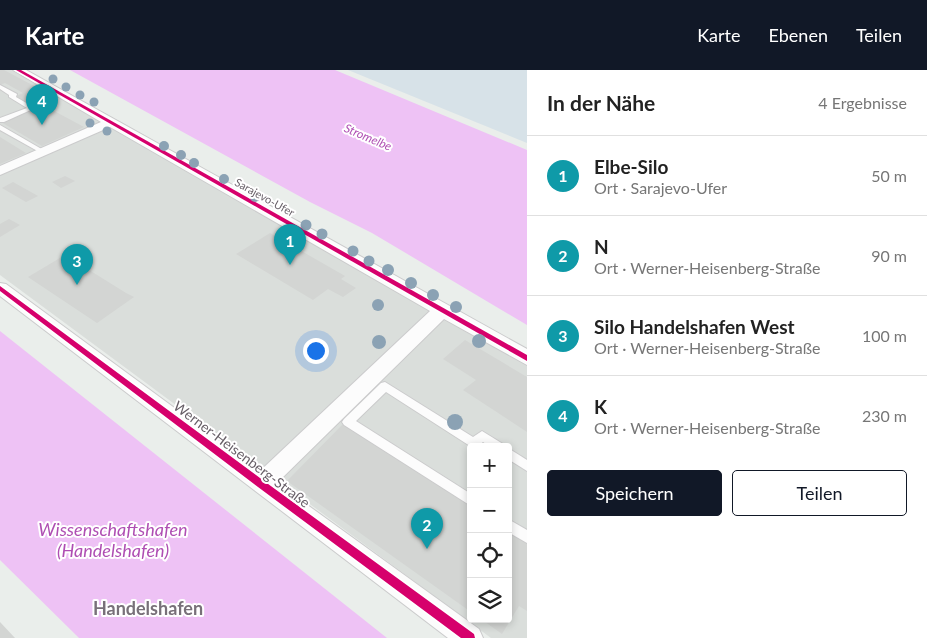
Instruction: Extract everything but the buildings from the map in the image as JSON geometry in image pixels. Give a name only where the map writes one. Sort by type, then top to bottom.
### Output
[{"type":"street","name":"Sarajevo-Ufer","points":[[18,70],[527,358]]},
{"type":"street","points":[[0,171],[111,122]]},
{"type":"street","name":"Werner-Heisenberg-Straße","points":[[0,288],[470,638]]},
{"type":"street","points":[[261,484],[442,310]]},
{"type":"lane","points":[[0,87],[15,95],[11,96],[32,108],[0,122]]},
{"type":"lane","points":[[0,122],[43,152]]},
{"type":"lane","points":[[467,498],[348,422],[385,386],[474,443],[482,436],[493,443]]},
{"type":"lane","points":[[512,456],[527,466]]},
{"type":"lane","points":[[512,528],[527,537]]},
{"type":"shaded area","points":[[0,70],[24,70],[123,123],[527,352],[527,638],[491,638],[471,623],[512,623],[512,443],[467,443],[467,620],[0,275]]},
{"type":"shaded area","points":[[348,70],[527,70],[527,143]]},
{"type":"water","name":"Stromelbe","points":[[70,70],[335,70],[527,150],[527,325],[372,233],[310,202]]},
{"type":"water","name":"Wissenschaftshafen (Handelshafen)","points":[[0,331],[387,638],[79,638],[0,560]]},
{"type":"cycle path","points":[[18,70],[527,358]]},
{"type":"cycle path","points":[[0,288],[470,638]]},
{"type":"place","name":"K","points":[[42,125]]},
{"type":"place","name":"Elbe-Silo","points":[[290,265]]},
{"type":"place","name":"Silo Handelshafen West","points":[[77,285]]},
{"type":"place","name":"N","points":[[427,549]]},
{"type":"district","name":"Handelshafen","points":[[148,608]]}]
